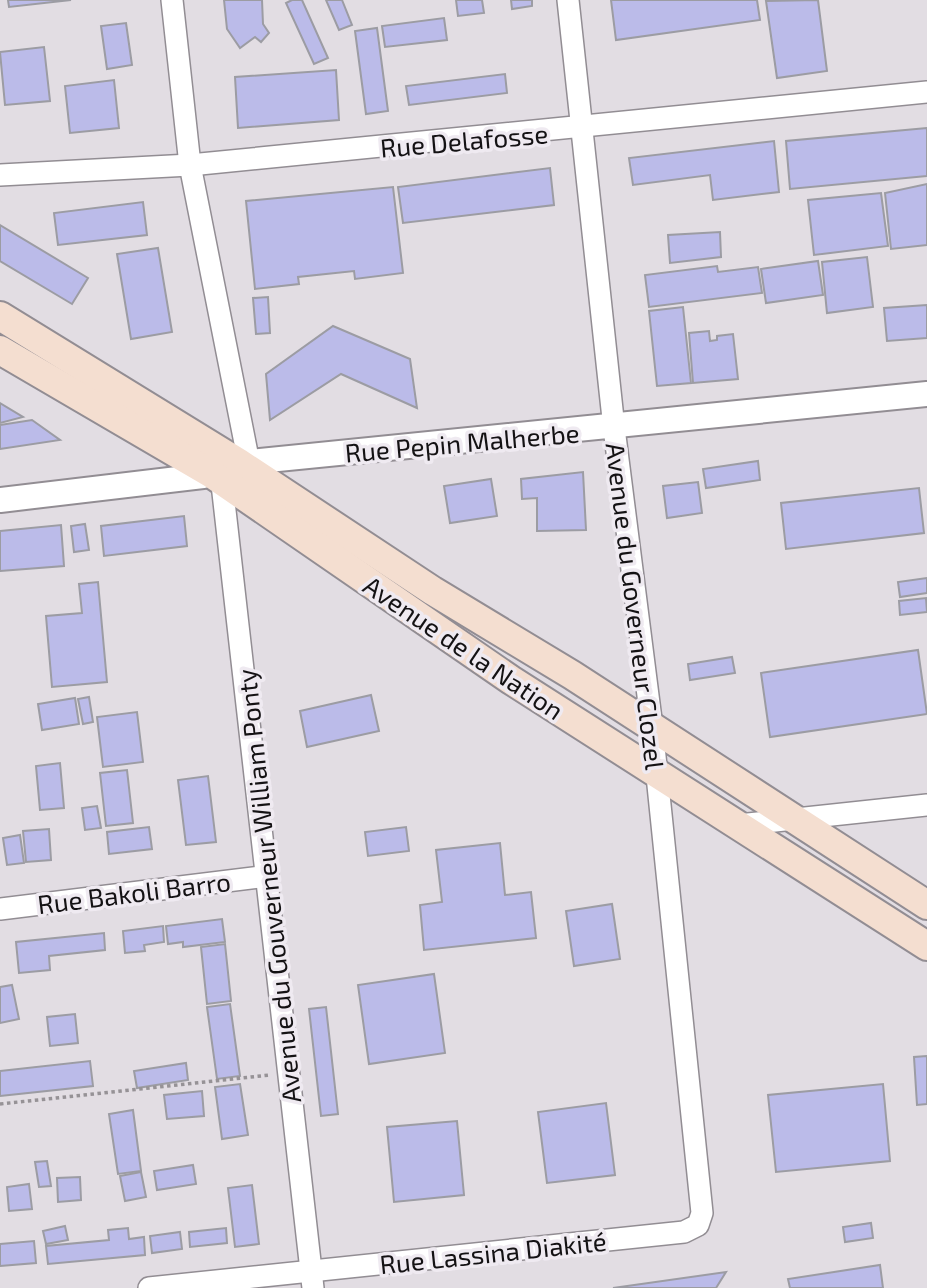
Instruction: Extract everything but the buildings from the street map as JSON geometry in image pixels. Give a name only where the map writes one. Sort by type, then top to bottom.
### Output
[{"type":"main road","name":"Avenue de la Nation","points":[[0,316],[231,471],[511,680],[927,946]]},
{"type":"main road","name":"Avenue de la Nation","points":[[0,350],[231,471],[433,591],[652,727],[927,905]]},
{"type":"street","name":"Avenue du Gouverneur William Ponty","points":[[172,0],[190,165],[231,471],[268,876],[312,1280]]},
{"type":"street","name":"Avenue du Governeur Clozel","points":[[568,0],[614,428],[652,727],[702,1213]]},
{"type":"street","name":"Rue Delafosse","points":[[0,176],[190,165],[581,129],[927,92]]},
{"type":"street","name":"Rue Pepin Malherbe","points":[[0,500],[231,471],[927,394]]},
{"type":"street","points":[[738,825],[927,805]]},
{"type":"street","name":"Rue Bakoli Barro","points":[[0,909],[268,876]]},
{"type":"street","name":"Rue Lassina Diakité","points":[[149,1288],[312,1280],[684,1232],[698,1225],[702,1213]]},
{"type":"path","points":[[0,1104],[289,1073]]}]
